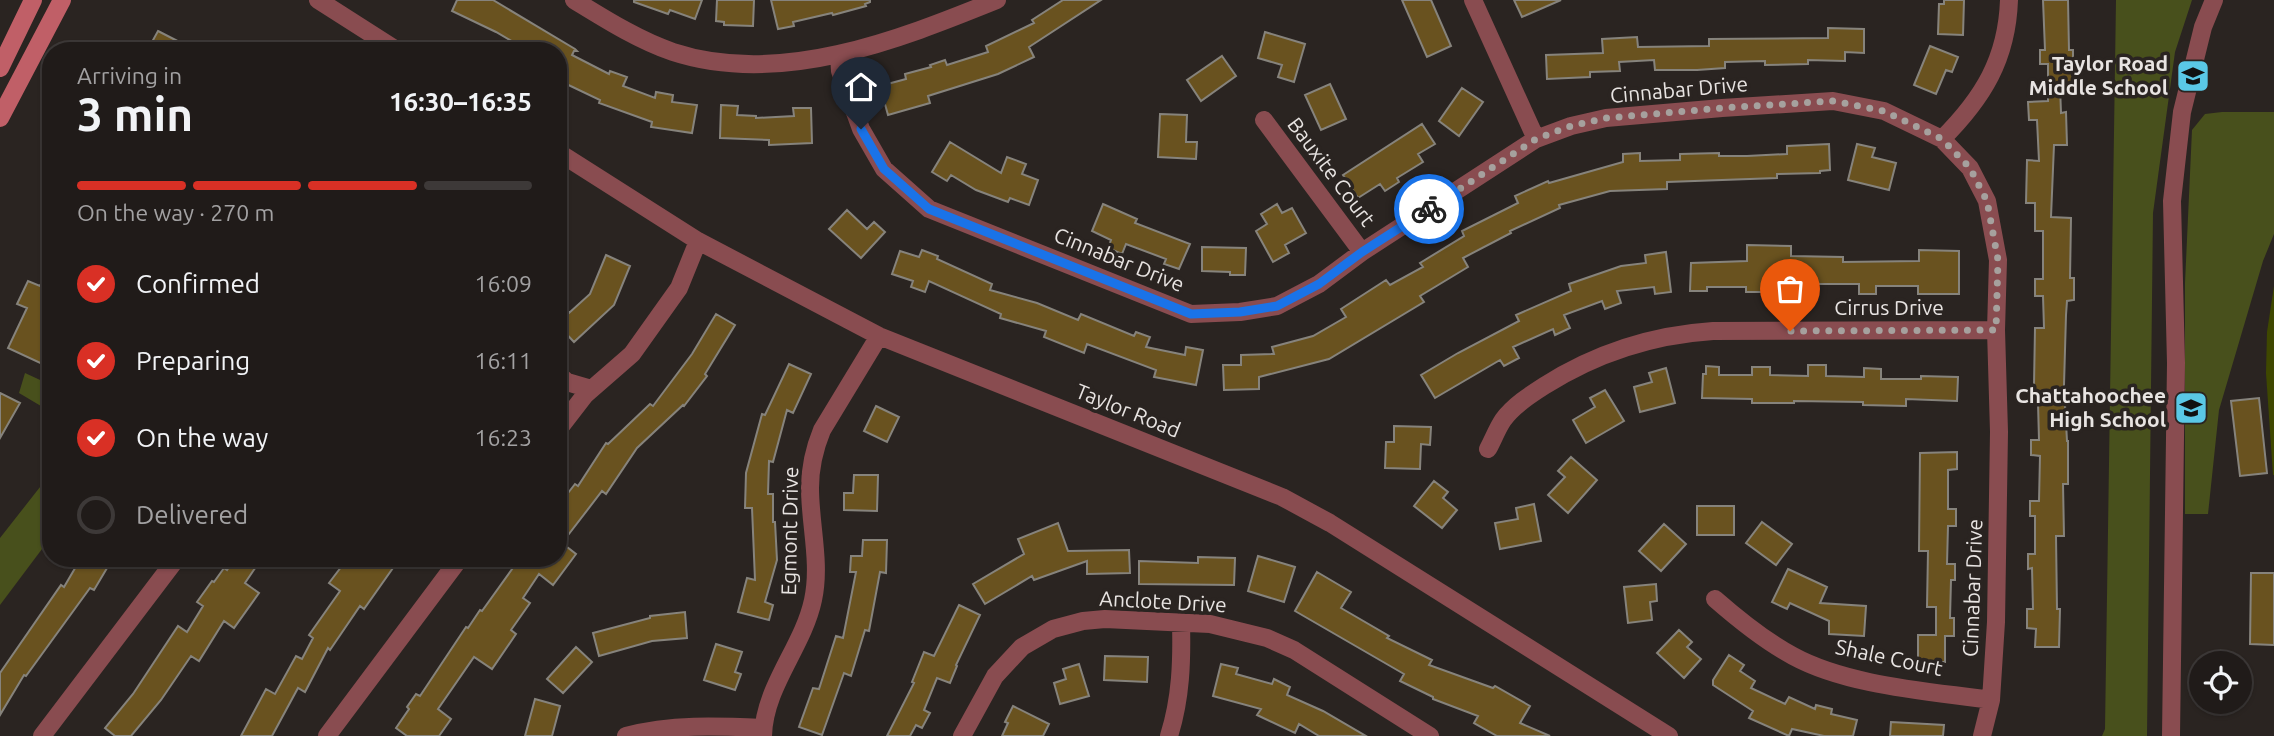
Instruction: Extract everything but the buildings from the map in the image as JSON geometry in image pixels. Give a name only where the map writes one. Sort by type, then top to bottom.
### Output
[{"type":"main road","points":[[0,68],[33,0]]},
{"type":"main road","points":[[0,118],[62,0]]},
{"type":"main road","points":[[53,42],[75,0]]},
{"type":"main road","points":[[18,83],[42,62]]},
{"type":"street","points":[[318,0],[384,42]]},
{"type":"street","points":[[574,0],[617,26],[672,52],[707,60],[753,65],[787,64],[839,54],[942,23],[997,0]]},
{"type":"street","points":[[1472,0],[1536,139]]},
{"type":"street","points":[[1942,139],[1963,118],[1987,84],[2000,57],[2008,23],[2009,0]]},
{"type":"street","points":[[2171,736],[2176,363],[2172,201],[2182,112],[2203,27],[2214,0]]},
{"type":"street","name":"Cinnabar Drive","points":[[839,54],[840,71],[861,129],[884,169],[929,209],[1191,314],[1240,312],[1277,306],[1319,284],[1362,252],[1536,139],[1571,126],[1606,118],[1833,101],[1884,111],[1942,139],[1970,168],[1987,201],[1998,260],[1996,622],[1991,700],[1982,736]]},
{"type":"street","name":"Bauxite Court","points":[[1264,120],[1362,252]]},
{"type":"street","name":"Taylor Road","points":[[567,158],[698,241],[879,336],[1282,497],[1330,523],[1669,736]]},
{"type":"street","points":[[567,419],[591,390],[632,354],[679,288],[698,241]]},
{"type":"street","name":"Cirrus Drive","points":[[1488,449],[1503,419],[1527,397],[1589,361],[1652,339],[1713,331],[1996,330]]},
{"type":"street","name":"Egmont Drive","points":[[763,732],[771,697],[803,632],[813,599],[816,566],[810,486],[817,443],[822,430],[879,336]]},
{"type":"street","points":[[567,382],[591,390]]},
{"type":"street","points":[[42,736],[170,567]]},
{"type":"street","points":[[327,736],[453,567]]},
{"type":"street","name":"Shale Court","points":[[1715,599],[1736,617],[1794,656],[1835,673],[1878,684],[1991,700]]},
{"type":"street","name":"Anclote Drive","points":[[962,736],[995,676],[1022,647],[1053,629],[1083,621],[1105,619],[1181,622],[1239,630],[1267,638],[1294,650],[1430,736]]},
{"type":"street","points":[[1169,736],[1180,689],[1181,622]]},
{"type":"street","points":[[626,736],[675,727],[719,726],[763,732]]},
{"type":"green space","points":[[2116,0],[2192,0],[2175,52],[2153,213],[2147,736],[2102,736],[2105,729]]},
{"type":"green space","points":[[2274,112],[2274,234],[2263,261],[2219,410],[2208,514],[2185,514],[2185,283],[2192,130],[2205,114]]},
{"type":"green space","points":[[2274,286],[2273,475],[2266,373],[2267,332]]},
{"type":"green space","points":[[25,373],[42,381],[42,407],[19,393]]},
{"type":"green space","points":[[42,484],[42,549],[0,605],[0,538]]},
{"type":"way so far","points":[[1429,209],[1536,139],[1571,126],[1606,118],[1833,101],[1884,111],[1942,139],[1970,168],[1987,201],[1998,260],[1996,330],[1790,331]]},
{"type":"place","name":"Taylor Road Middle School","points":[[2193,76]]},
{"type":"place","name":"Chattahoochee High School","points":[[2191,408]]},
{"type":"route","points":[[861,129],[884,169],[929,209],[1191,314],[1240,312],[1277,306],[1319,284],[1362,252],[1429,209]]}]
